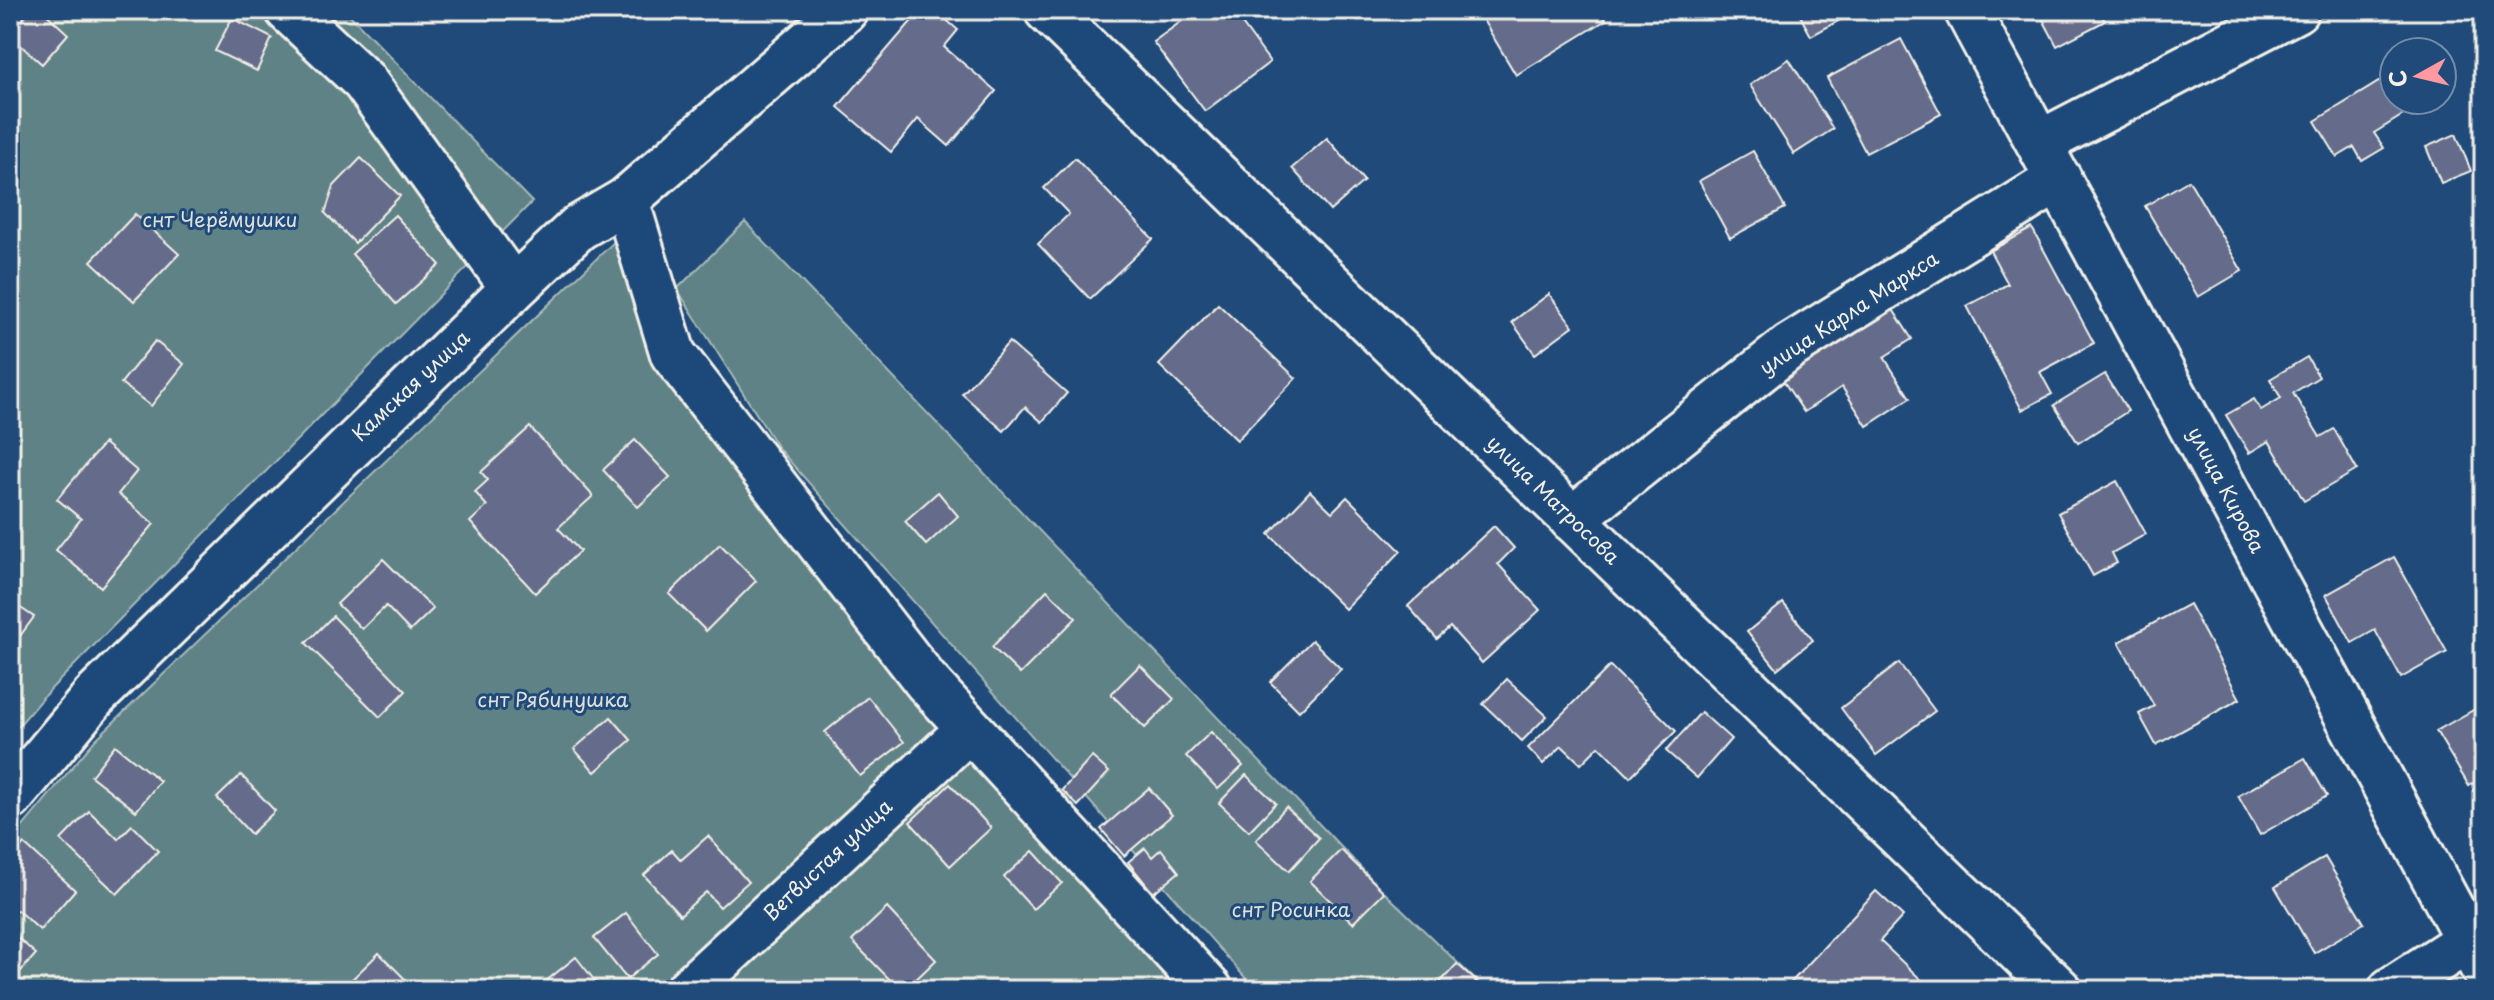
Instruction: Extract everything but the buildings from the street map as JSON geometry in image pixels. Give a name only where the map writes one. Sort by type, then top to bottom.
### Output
[{"type":"street","points":[[288,10],[364,81],[506,278],[511,291]]},
{"type":"street","name":"Камская улица","points":[[10,798],[94,697],[341,453],[511,291],[578,228],[626,200],[845,10]]},
{"type":"street","name":"улица Матросова","points":[[1047,10],[2059,990]]},
{"type":"street","name":"улица Кирова","points":[[1967,10],[2478,947]]},
{"type":"street","name":"улица Карла Маркса","points":[[1572,519],[1789,347],[2050,161],[2296,10]]},
{"type":"street","points":[[626,200],[673,354],[926,681],[1210,990]]},
{"type":"street","name":"Ветвистая улица","points":[[688,990],[969,729]]},
{"type":"street","points":[[2391,990],[2478,947]]},
{"type":"green space","name":"снт Черёмушки","points":[[10,10],[345,10],[532,202],[43,697],[10,736]]},
{"type":"green space","name":"снт Росинка","points":[[745,222],[1384,892],[1486,990],[1256,990],[778,448],[677,289]]},
{"type":"green space","name":"снт Рябинушка","points":[[617,239],[917,700],[1180,990],[10,990],[10,842],[95,740]]}]
